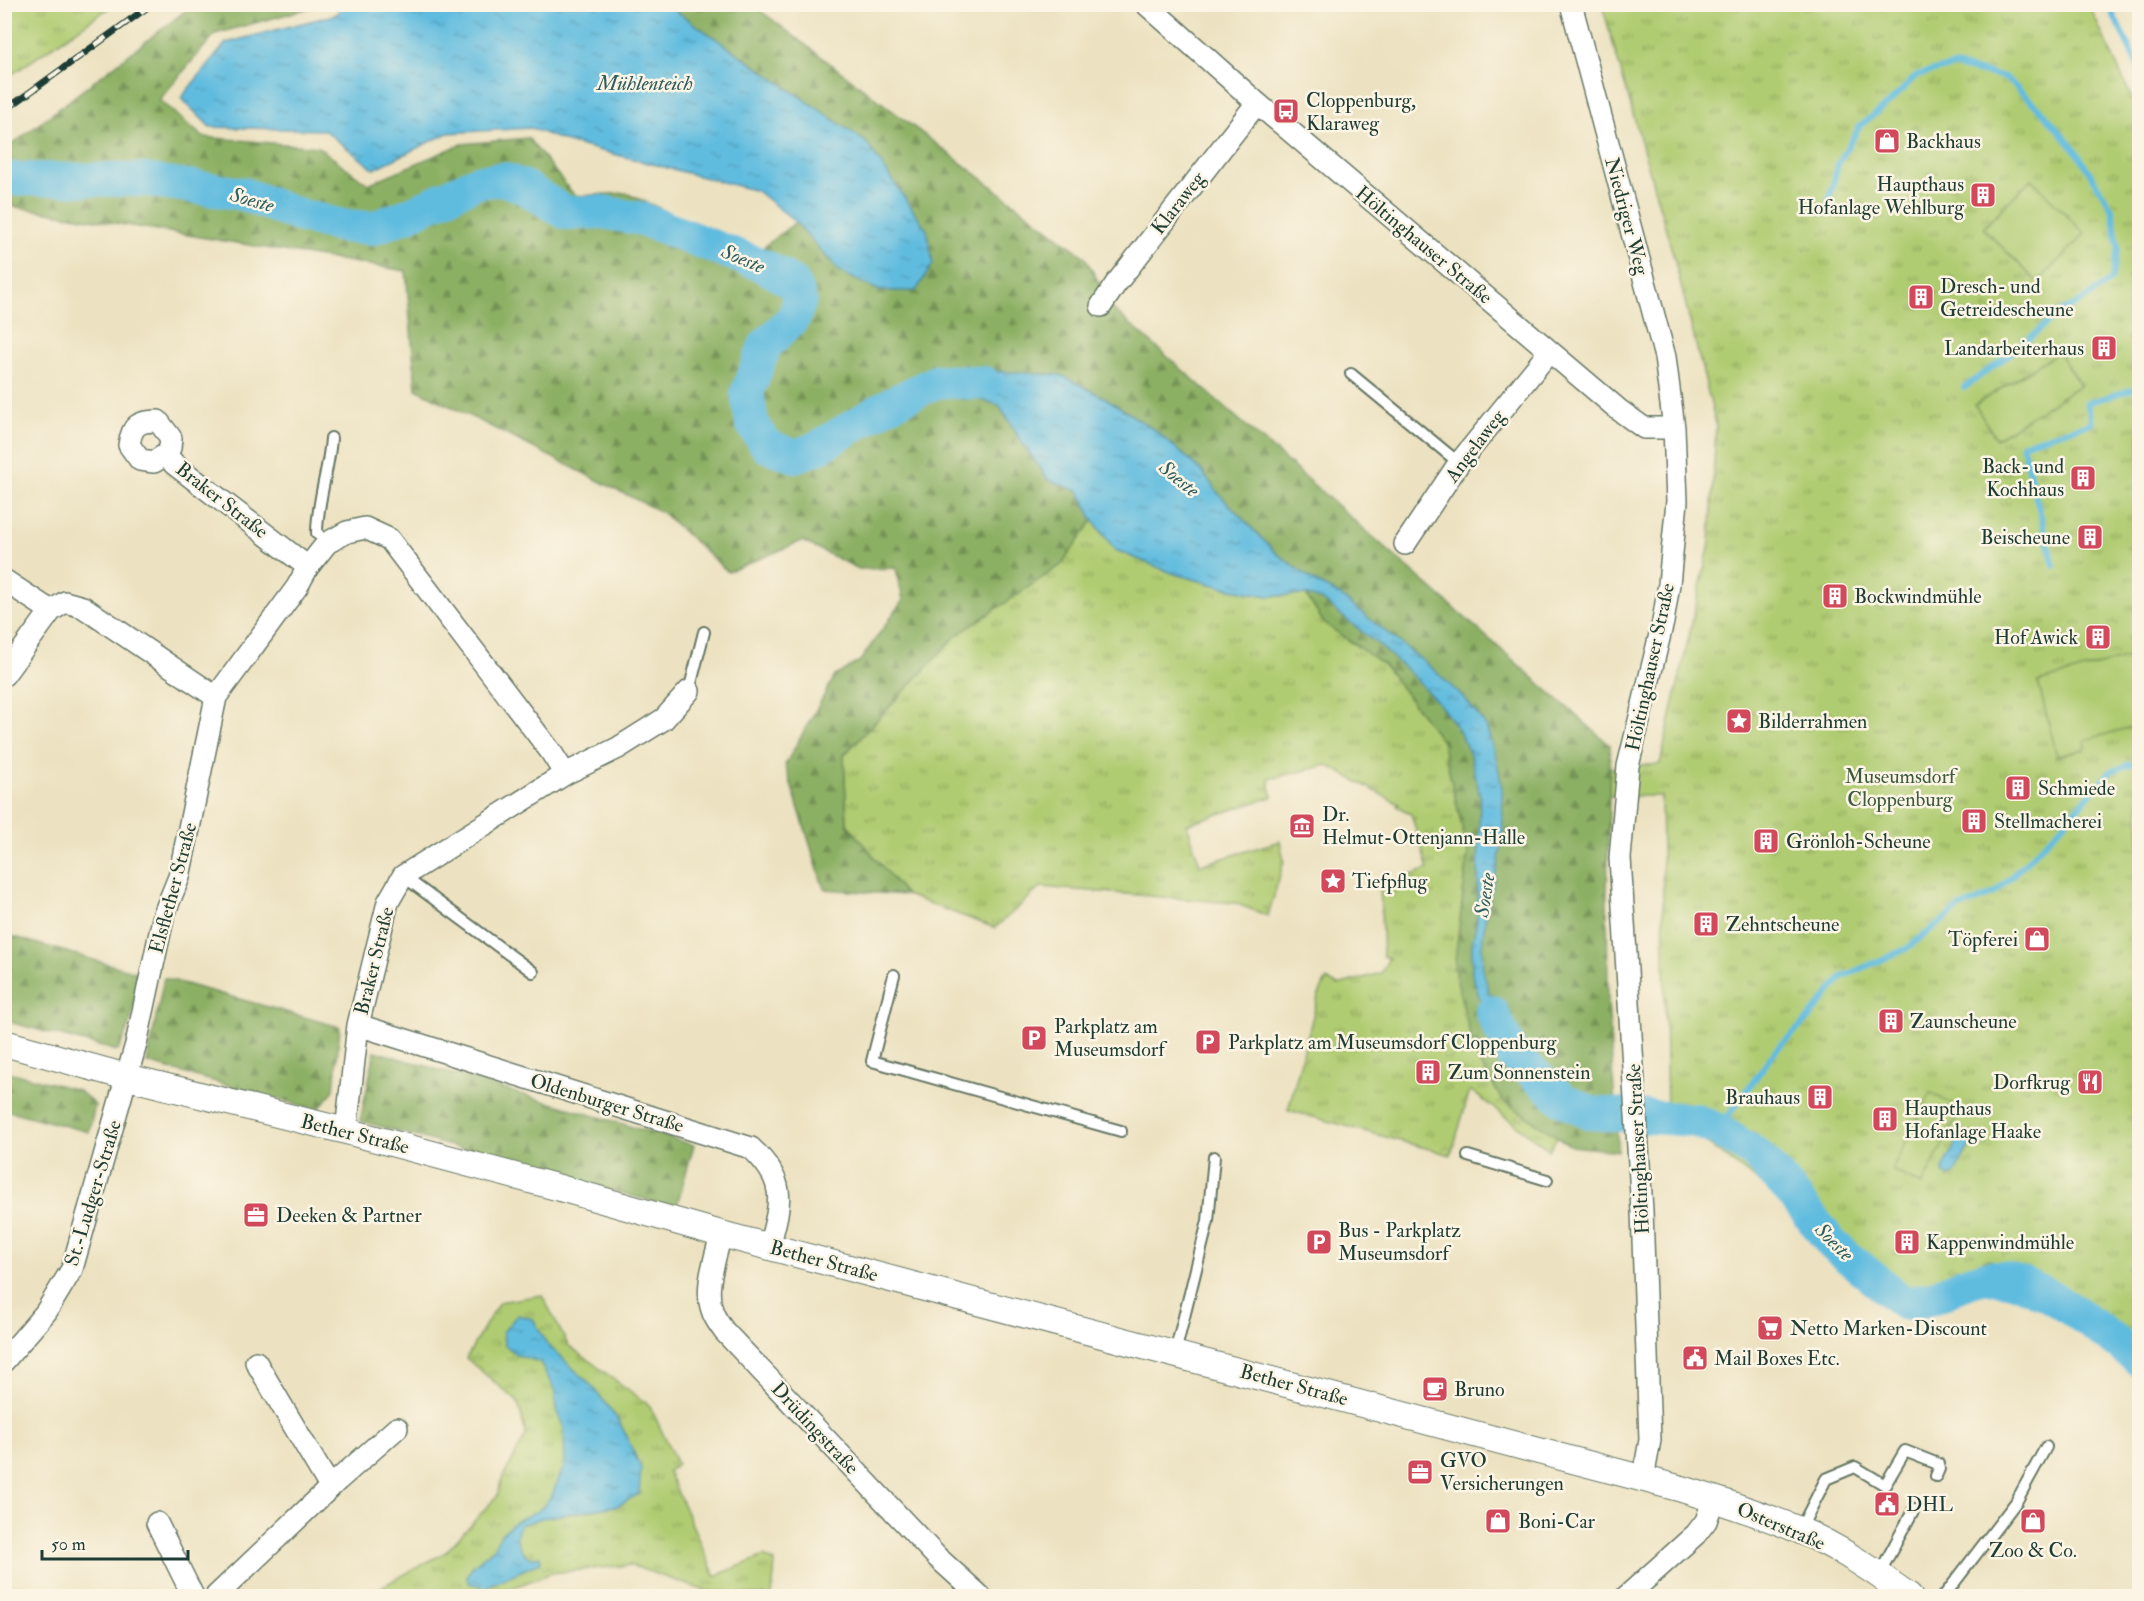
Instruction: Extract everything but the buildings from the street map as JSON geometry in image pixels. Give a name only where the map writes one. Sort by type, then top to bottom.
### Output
[{"type":"street","name":"Höltinghauser Straße","points":[[1146,4],[1257,103],[1549,352],[1644,428],[1674,428],[1677,501],[1670,573],[1663,622],[1628,766],[1620,858],[1636,1103],[1650,1440],[1643,1479]]},
{"type":"street","name":"Niedriger Weg","points":[[1571,4],[1665,357],[1674,428]]},
{"type":"street","name":"Klaraweg","points":[[1101,306],[1257,103]]},
{"type":"street","name":"Angelaweg","points":[[1405,544],[1459,464],[1549,352]]},
{"type":"street","name":"Braker Straße","points":[[166,454],[174,464],[308,567]]},
{"type":"street","points":[[308,567],[327,543],[347,532],[365,528],[389,539],[551,752],[565,774]]},
{"type":"street","name":"Elsflether Straße","points":[[127,1077],[164,914],[179,877],[216,697],[297,587],[308,567]]},
{"type":"street","points":[[4,580],[51,611]]},
{"type":"street","points":[[4,675],[51,611],[64,602],[83,607],[216,697]]},
{"type":"street","name":"Braker Straße","points":[[345,1131],[358,1025],[388,902],[403,876],[565,774],[618,748],[664,719],[689,691]]},
{"type":"street","name":"Oldenburger Straße","points":[[358,1025],[751,1148],[767,1163],[777,1180],[779,1205],[769,1247]]},
{"type":"street","name":"Bether Straße","points":[[4,1043],[127,1077],[345,1131],[560,1188],[769,1247],[1643,1479]]},
{"type":"street","name":"St.-Ludger-Straße","points":[[4,1361],[46,1312],[72,1269],[127,1077]]},
{"type":"street","name":"Drüdingstraße","points":[[721,1234],[709,1288],[709,1299],[712,1313],[724,1331],[937,1557],[980,1596]]},
{"type":"street","points":[[256,1362],[330,1487]]},
{"type":"street","points":[[216,1596],[330,1487],[397,1428]]},
{"type":"street","name":"Osterstraße","points":[[1643,1479],[1714,1498],[1800,1530],[1879,1575],[1909,1596]]},
{"type":"street","points":[[1627,1596],[1696,1534],[1706,1521],[1714,1498]]},
{"type":"street","points":[[157,1523],[193,1596]]},
{"type":"lane","points":[[1351,374],[1459,464]]},
{"type":"lane","points":[[327,543],[317,533],[317,515],[330,461],[331,438]]},
{"type":"lane","points":[[689,691],[704,632]]},
{"type":"lane","points":[[403,876],[533,972]]},
{"type":"lane","points":[[894,975],[872,1061],[1121,1131]]},
{"type":"lane","points":[[1468,1156],[1547,1180]]},
{"type":"lane","points":[[1174,1353],[1208,1221],[1214,1157]]},
{"type":"lane","points":[[1944,1596],[2016,1502],[2046,1448]]},
{"type":"lane","points":[[1800,1530],[1826,1479],[1855,1467],[1885,1485],[1905,1451],[1938,1464],[1939,1469],[1936,1476]]},
{"type":"lane","points":[[1879,1575],[1914,1509]]},
{"type":"green space","points":[[5,4],[113,4],[113,5],[5,79]]},
{"type":"green space","points":[[193,5],[320,5],[215,34],[159,100],[203,137],[318,147],[368,184],[462,144],[528,138],[575,196],[626,193],[757,252],[796,222],[840,272],[866,142],[667,5],[753,5],[1085,257],[1113,309],[1610,745],[1607,899],[1608,1003],[1618,1151],[1571,1146],[1502,1100],[1475,1055],[1454,969],[1468,853],[1442,741],[1384,665],[1324,623],[1306,595],[1314,581],[1275,552],[1217,492],[1201,470],[1156,431],[1107,399],[1061,375],[940,388],[999,405],[1048,480],[1079,491],[1093,520],[1061,565],[956,636],[844,755],[847,824],[906,895],[824,889],[785,765],[835,676],[860,661],[903,600],[896,568],[859,569],[802,541],[728,572],[663,513],[416,389],[406,271],[5,205],[5,150]]},
{"type":"green space","name":"Museumsdorf Cloppenburg","points":[[1602,5],[2089,5],[2140,116],[2139,1345],[2083,1304],[1988,1259],[1907,1291],[1667,1114],[1661,796],[1607,796],[1574,1110],[1549,1150],[1470,1090],[1451,1155],[1288,1110],[1318,997],[1326,980],[1338,985],[1381,973],[1389,958],[1383,956],[1380,886],[1428,869],[1411,814],[1397,806],[1399,804],[1327,765],[1269,779],[1272,797],[1187,824],[1200,865],[1280,841],[1284,861],[1268,916],[1235,903],[1041,887],[995,928],[906,895],[847,824],[844,755],[956,636],[1061,565],[1093,520],[1115,550],[1175,574],[1222,587],[1268,596],[1306,595],[1324,623],[1384,665],[1442,741],[1608,768],[1660,764],[1710,543],[1716,424],[1673,254]]},
{"type":"green space","points":[[2031,179],[2085,234],[2037,282],[1983,228]]},
{"type":"green space","points":[[2058,352],[2080,385],[1996,439],[1975,405]]},
{"type":"green space","points":[[2139,654],[2139,725],[2085,740],[2086,749],[2057,756],[2038,682]]},
{"type":"green space","points":[[4,934],[136,972],[137,992],[133,1012],[118,1051],[5,1021]]},
{"type":"green space","points":[[164,978],[340,1027],[334,1090],[318,1110],[147,1063]]},
{"type":"green space","points":[[375,1051],[694,1145],[676,1208],[360,1121]]},
{"type":"green space","points":[[4,1071],[78,1090],[95,1105],[89,1132],[5,1110]]},
{"type":"green space","points":[[1931,1093],[1961,1109],[1922,1185],[1892,1170]]},
{"type":"green space","points":[[542,1295],[568,1345],[650,1406],[677,1464],[668,1471],[715,1576],[764,1556],[775,1562],[772,1596],[706,1591],[630,1565],[551,1573],[491,1596],[375,1596],[379,1588],[446,1552],[498,1495],[501,1481],[526,1435],[518,1402],[466,1358],[499,1302]]},
{"type":"water","name":"Mühlenteich","points":[[342,5],[667,5],[866,142],[927,230],[933,264],[916,291],[880,291],[840,272],[796,222],[757,191],[567,142],[531,128],[448,133],[374,169],[324,130],[210,127],[181,98],[226,43],[337,14]]},
{"type":"water","points":[[980,370],[1061,375],[1107,399],[1156,431],[1201,470],[1217,492],[1275,552],[1314,581],[1338,594],[1432,668],[1466,700],[1486,726],[1497,761],[1502,788],[1503,831],[1498,866],[1486,912],[1482,946],[1483,970],[1492,1003],[1512,1054],[1499,1035],[1479,996],[1472,975],[1472,943],[1477,920],[1480,796],[1471,757],[1458,729],[1439,704],[1380,646],[1323,601],[1306,595],[1268,596],[1222,587],[1175,574],[1115,550],[1093,520],[1079,491],[1048,480],[999,405],[940,388],[939,374]]},
{"type":"water","points":[[1965,1133],[1971,1136],[1971,1143],[1954,1175],[1948,1177],[1943,1173],[1943,1169],[1959,1137]]},
{"type":"water","points":[[517,1315],[533,1319],[547,1344],[594,1388],[619,1421],[641,1468],[639,1494],[617,1506],[542,1518],[520,1525],[517,1539],[522,1551],[530,1558],[540,1556],[541,1562],[485,1587],[468,1583],[467,1575],[473,1566],[493,1549],[501,1534],[516,1521],[538,1511],[551,1497],[565,1464],[564,1428],[558,1415],[554,1389],[540,1362],[517,1355],[504,1344],[503,1332]]},
{"type":"waterway","points":[[2108,4],[2140,70]]},
{"type":"waterway","points":[[1826,213],[1838,164],[1860,126],[1891,101],[1917,75],[1954,66],[2005,77],[2045,114],[2078,154],[2112,209],[2118,248],[2111,280],[2082,301],[2059,313],[2019,347],[1964,388]]},
{"type":"waterway","name":"Soeste","points":[[4,179],[146,180],[243,194],[298,215],[342,226],[373,228],[408,215],[477,182],[503,179],[524,187],[566,213],[602,212],[642,219],[764,266],[793,283],[800,300],[794,317],[765,346],[747,393],[752,423],[767,446],[795,456],[817,448],[885,407],[938,381],[984,383]]},
{"type":"waterway","points":[[2054,566],[2022,444],[2092,423],[2087,403],[2140,387]]},
{"type":"waterway","points":[[1718,1130],[1776,1050],[1808,1019],[1842,977],[1906,949],[1959,908],[1995,893],[2057,831],[2110,772],[2140,760]]},
{"type":"waterway","name":"Soeste","points":[[1492,1012],[1512,1054],[1562,1099],[1591,1113],[1694,1120],[1718,1130],[1756,1154],[1787,1187],[1833,1245],[1904,1303],[1935,1297],[1973,1280],[2002,1278],[2044,1293],[2086,1320],[2140,1360]]},
{"type":"railway","points":[[4,111],[152,4]]},
{"type":"place","name":"Cloppenburg, Klaraweg","points":[[1286,111]]},
{"type":"place","name":"Backhaus","points":[[1887,141]]},
{"type":"place","name":"Haupthaus Hofanlage Wehlburg","points":[[1983,195]]},
{"type":"place","name":"Dresch- und Getreidescheune","points":[[1921,297]]},
{"type":"place","name":"Landarbeiterhaus","points":[[2104,348]]},
{"type":"place","name":"Back- und Kochhaus","points":[[2083,478]]},
{"type":"place","name":"Beischeune","points":[[2090,537]]},
{"type":"place","name":"Bockwindmühle","points":[[1835,596]]},
{"type":"place","name":"Hof Awick","points":[[2098,637]]},
{"type":"place","name":"Bilderrahmen","points":[[1739,721]]},
{"type":"place","name":"Schmiede","points":[[2018,788]]},
{"type":"place","name":"Stellmacherei","points":[[1974,821]]},
{"type":"place","name":"Dr. Helmut-Ottenjann-Halle","points":[[1302,826]]},
{"type":"place","name":"Grönloh-Scheune","points":[[1766,841]]},
{"type":"place","name":"Tiefpflug","points":[[1333,881]]},
{"type":"place","name":"Zehntscheune","points":[[1706,924]]},
{"type":"place","name":"Töpferei","points":[[2037,939]]},
{"type":"place","name":"Zaunscheune","points":[[1891,1021]]},
{"type":"place","name":"Parkplatz am Museumsdorf","points":[[1034,1038]]},
{"type":"place","name":"Parkplatz am Museumsdorf Cloppenburg","points":[[1208,1042]]},
{"type":"place","name":"Zum Sonnenstein","points":[[1428,1072]]},
{"type":"place","name":"Dorfkrug","points":[[2090,1082]]},
{"type":"place","name":"Brauhaus","points":[[1820,1097]]},
{"type":"place","name":"Haupthaus Hofanlage Haake","points":[[1885,1119]]},
{"type":"place","name":"Deeken & Partner","points":[[256,1215]]},
{"type":"place","name":"Bus - Parkplatz Museumsdorf","points":[[1319,1242]]},
{"type":"place","name":"Kappenwindmühle","points":[[1907,1242]]},
{"type":"place","name":"Netto Marken-Discount","points":[[1770,1328]]},
{"type":"place","name":"Mail Boxes Etc.","points":[[1695,1358]]},
{"type":"place","name":"Bruno","points":[[1435,1389]]},
{"type":"place","name":"GVO Versicherungen","points":[[1420,1472]]},
{"type":"place","name":"DHL","points":[[1887,1504]]},
{"type":"place","name":"Boni-Car","points":[[1498,1521]]},
{"type":"place","name":"Zoo & Co.","points":[[2033,1521]]}]
